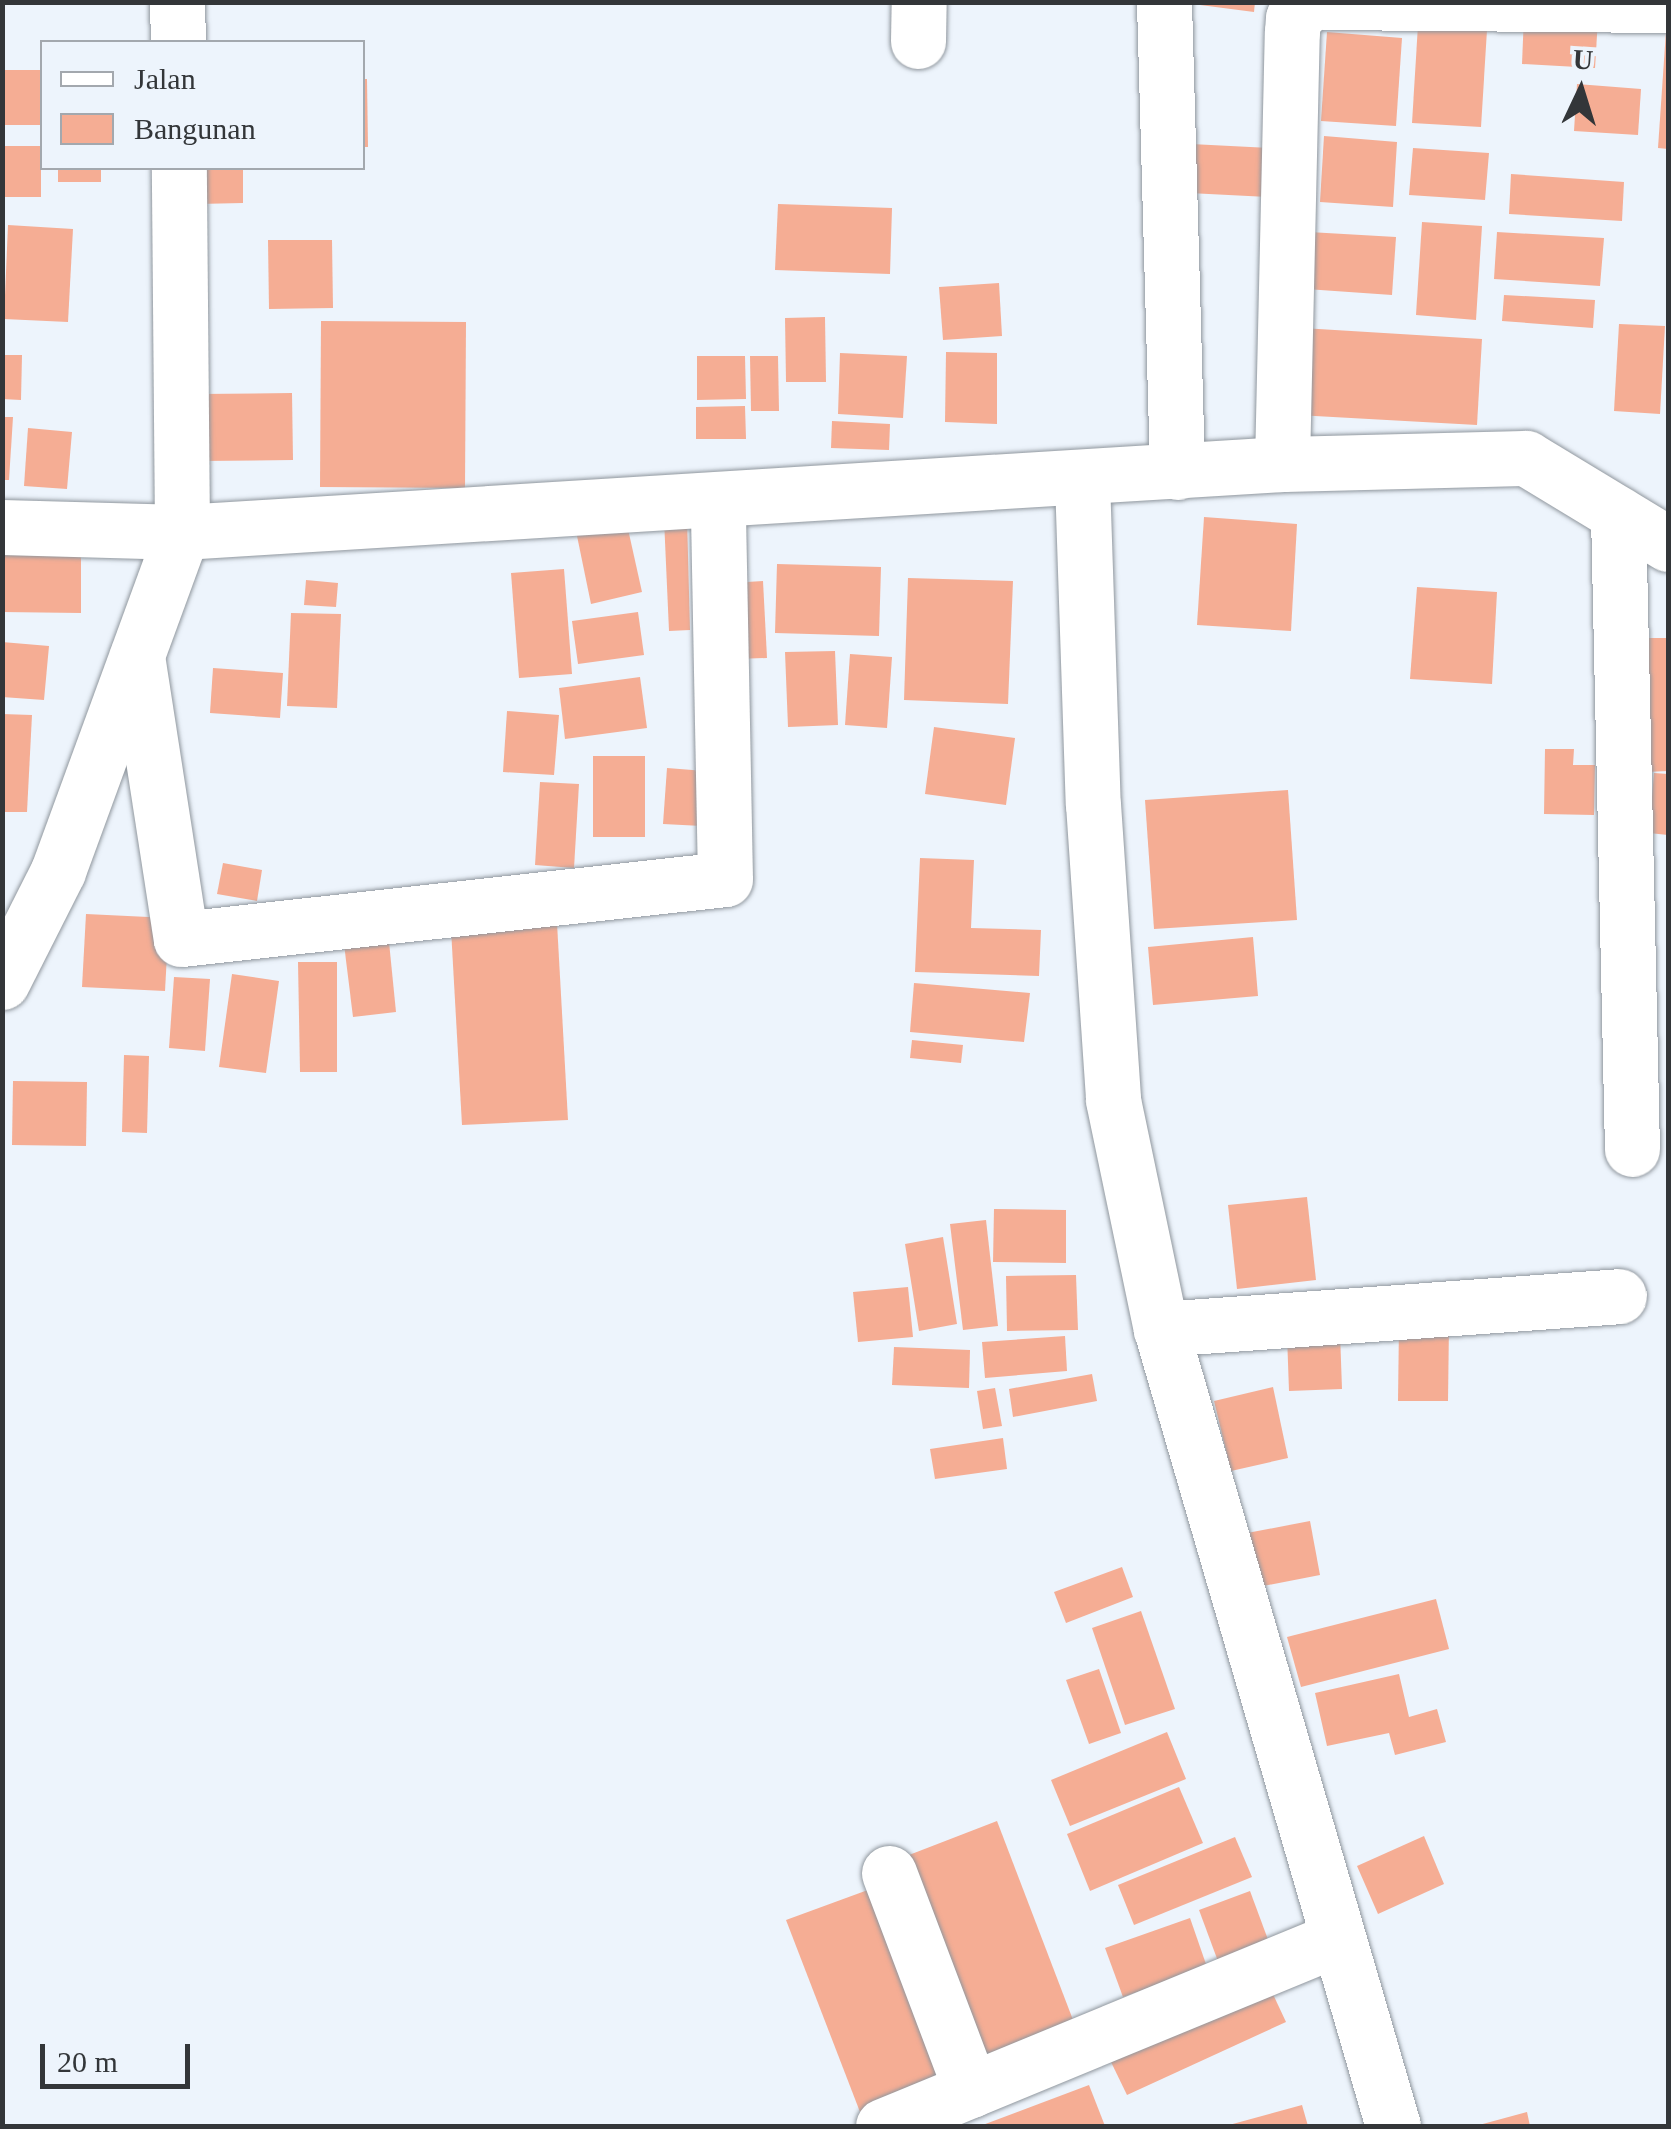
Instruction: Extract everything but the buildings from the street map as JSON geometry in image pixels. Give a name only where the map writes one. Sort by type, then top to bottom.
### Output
[{"type":"street","points":[[177,2],[178,40]]},
{"type":"street","points":[[1164,2],[1177,472]]},
{"type":"street","points":[[1282,464],[1292,32],[1301,7],[1312,2]]},
{"type":"street","points":[[1323,2],[1668,5]]},
{"type":"street","points":[[2,982],[58,871],[182,532],[179,170]]},
{"type":"street","points":[[2,527],[182,532],[1082,480],[1282,464],[1526,458],[1668,544]]},
{"type":"street","points":[[1082,480],[1093,804],[1113,1100],[1161,1329],[1392,2126]]},
{"type":"street","points":[[136,656],[181,939],[726,879],[718,502]]},
{"type":"street","points":[[1618,514],[1649,866],[1632,1149]]},
{"type":"street","points":[[1161,1329],[1620,1296]]},
{"type":"street","points":[[889,1873],[971,2090]]},
{"type":"street","points":[[883,2126],[1337,1939]]}]
